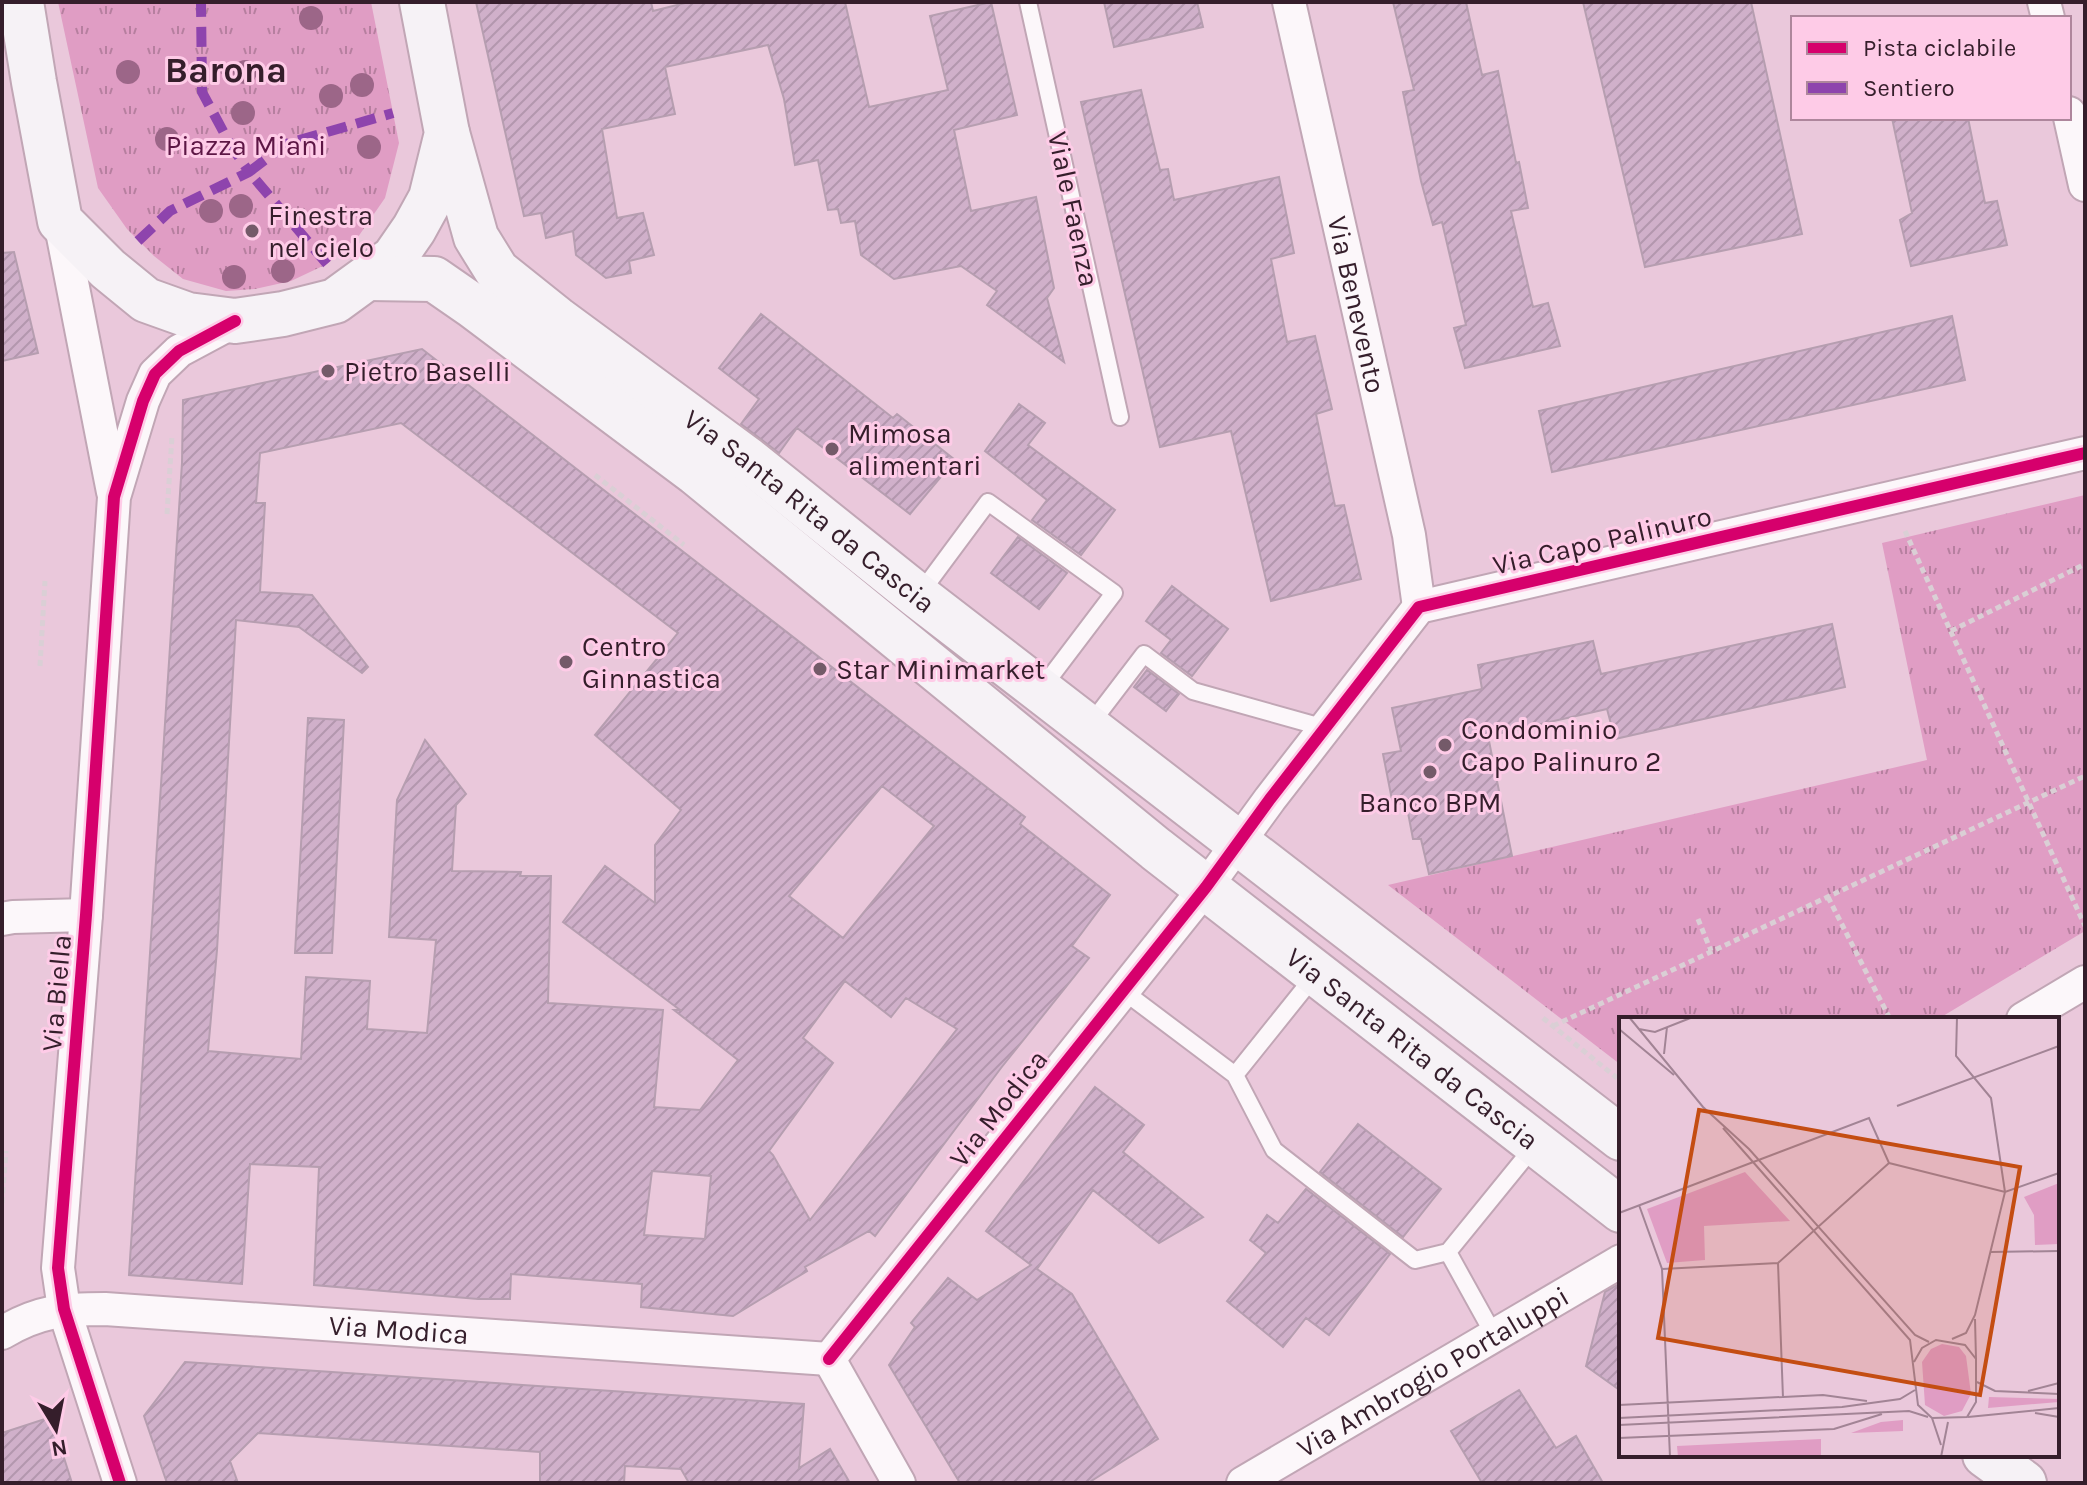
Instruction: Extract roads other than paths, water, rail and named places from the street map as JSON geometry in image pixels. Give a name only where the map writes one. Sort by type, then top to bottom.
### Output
[{"type":"main road","points":[[21,2],[18,74],[60,221],[108,269],[146,300],[188,315],[235,321],[283,314],[335,301],[369,278],[394,258],[431,198],[447,133]]},
{"type":"main road","name":"Via Santa Rita da Cascia","points":[[422,2],[447,133],[476,237],[497,271],[747,459],[918,596],[1619,1136]]},
{"type":"main road","name":"Via Santa Rita da Cascia","points":[[369,278],[434,279],[473,306],[696,473],[1206,887],[1619,1208]]},
{"type":"main road","points":[[1988,1457],[2024,1483]]},
{"type":"street","name":"Via Benevento","points":[[1289,2],[1409,535],[1419,607]]},
{"type":"street","points":[[2071,120],[2085,185]]},
{"type":"street","points":[[60,221],[114,497]]},
{"type":"street","points":[[114,497],[143,401],[155,374],[179,351],[235,321]]},
{"type":"street","name":"Via Capo Palinuro","points":[[1419,607],[2085,453]]},
{"type":"street","name":"Via Biella","points":[[114,497],[58,1268],[64,1309],[120,1483]]},
{"type":"street","points":[[1206,887],[1419,607]]},
{"type":"street","name":"Via Modica","points":[[2,1333],[38,1315],[64,1309],[117,1309],[829,1359],[1206,887]]},
{"type":"street","points":[[2,919],[86,915]]},
{"type":"street","points":[[2026,1017],[2085,982]]},
{"type":"street","name":"Via Ambrogio Portaluppi","points":[[1243,1483],[1619,1262]]},
{"type":"street","points":[[829,1359],[899,1483]]},
{"type":"lane","name":"Viale Faenza","points":[[1028,2],[1120,417]]},
{"type":"lane","points":[[918,596],[988,502],[1114,593],[1041,689]]},
{"type":"lane","points":[[1089,726],[1144,654],[1193,691],[1325,728]]},
{"type":"lane","points":[[1235,1075],[1316,974]]},
{"type":"lane","points":[[1122,990],[1235,1075],[1274,1150],[1415,1260],[1448,1252],[1536,1144]]},
{"type":"lane","points":[[1448,1252],[1494,1335]]},
{"type":"place","name":"Finestra nel cielo","points":[[252,231]]},
{"type":"place","name":"Pietro Baselli","points":[[328,371]]},
{"type":"place","name":"Mimosa alimentari","points":[[832,449]]},
{"type":"place","name":"Centro Ginnastica","points":[[566,662]]},
{"type":"place","name":"Star Minimarket","points":[[820,669]]},
{"type":"place","name":"Condominio Capo Palinuro 2","points":[[1445,745]]},
{"type":"place","name":"Banco BPM","points":[[1430,772]]},
{"type":"district","name":"Barona","points":[[226,69]]},
{"type":"park label","name":"Piazza Miani","points":[[246,145]]}]
